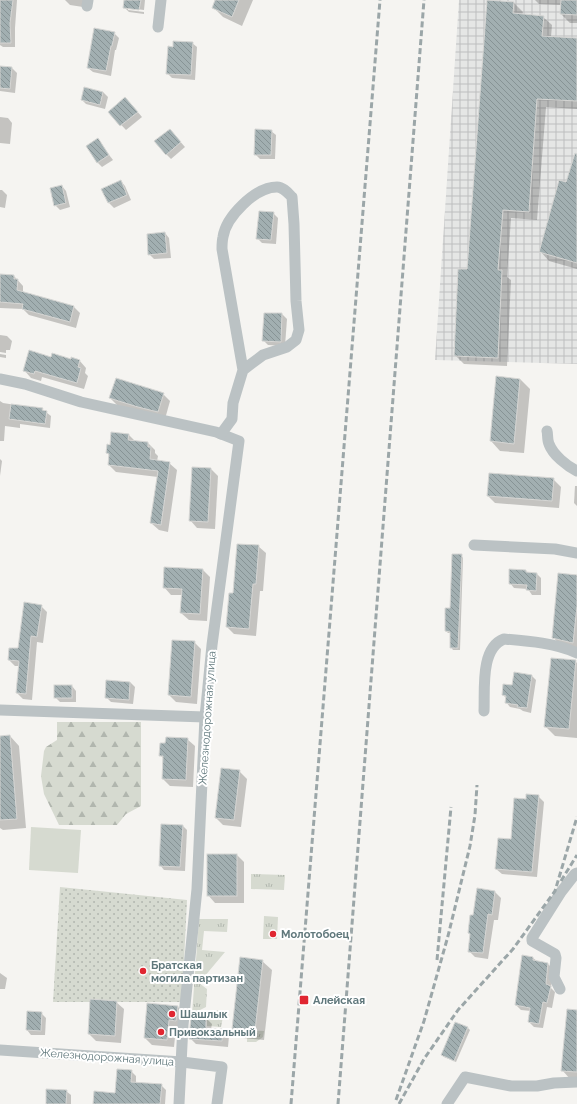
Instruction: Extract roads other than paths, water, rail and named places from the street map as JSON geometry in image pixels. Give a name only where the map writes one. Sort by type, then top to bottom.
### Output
[{"type":"street","points":[[158,27],[161,0]]},
{"type":"street","points":[[221,434],[232,419],[233,403],[243,370],[222,249],[223,236],[232,217],[244,202],[261,192],[277,187],[284,190],[292,197],[296,301],[299,330],[296,340],[287,347],[263,355],[243,370]]},
{"type":"street","name":"Железнодорожная улица","points":[[0,379],[25,384],[81,402],[221,434],[239,441],[212,645],[205,717],[197,889],[183,1025],[182,1062],[0,1050]]},
{"type":"street","points":[[547,430],[548,444],[568,466],[577,471]]},
{"type":"street","points":[[474,545],[555,549],[577,553]]},
{"type":"street","points":[[484,711],[486,663],[498,641],[504,639],[544,643],[577,653]]},
{"type":"street","points":[[0,710],[205,717]]},
{"type":"street","points":[[560,989],[554,977],[555,954],[532,941],[532,938],[560,892],[577,873]]},
{"type":"street","points":[[179,1104],[182,1062],[222,1067],[218,1104]]},
{"type":"street","points":[[447,1104],[464,1077],[511,1086],[537,1086],[554,1083],[577,1082]]},
{"type":"railway","points":[[291,1104],[380,0]]},
{"type":"railway","points":[[338,1104],[424,0]]},
{"type":"railway","points":[[396,1100],[424,1021],[448,936],[470,846],[475,815],[477,785]]},
{"type":"railway","points":[[437,960],[451,807]]},
{"type":"railway","points":[[399,1104],[424,1059],[458,1010],[513,949],[555,891],[577,817]]},
{"type":"railway","points":[[561,881],[577,855]]},
{"type":"place","name":"Молотобоец","points":[[273,934]]},
{"type":"place","name":"Братская могила партизан","points":[[143,971]]},
{"type":"place","name":"Алейская","points":[[304,1000]]},
{"type":"place","name":"Шашлык","points":[[172,1014]]},
{"type":"place","name":"Привокзальный","points":[[161,1032]]}]
